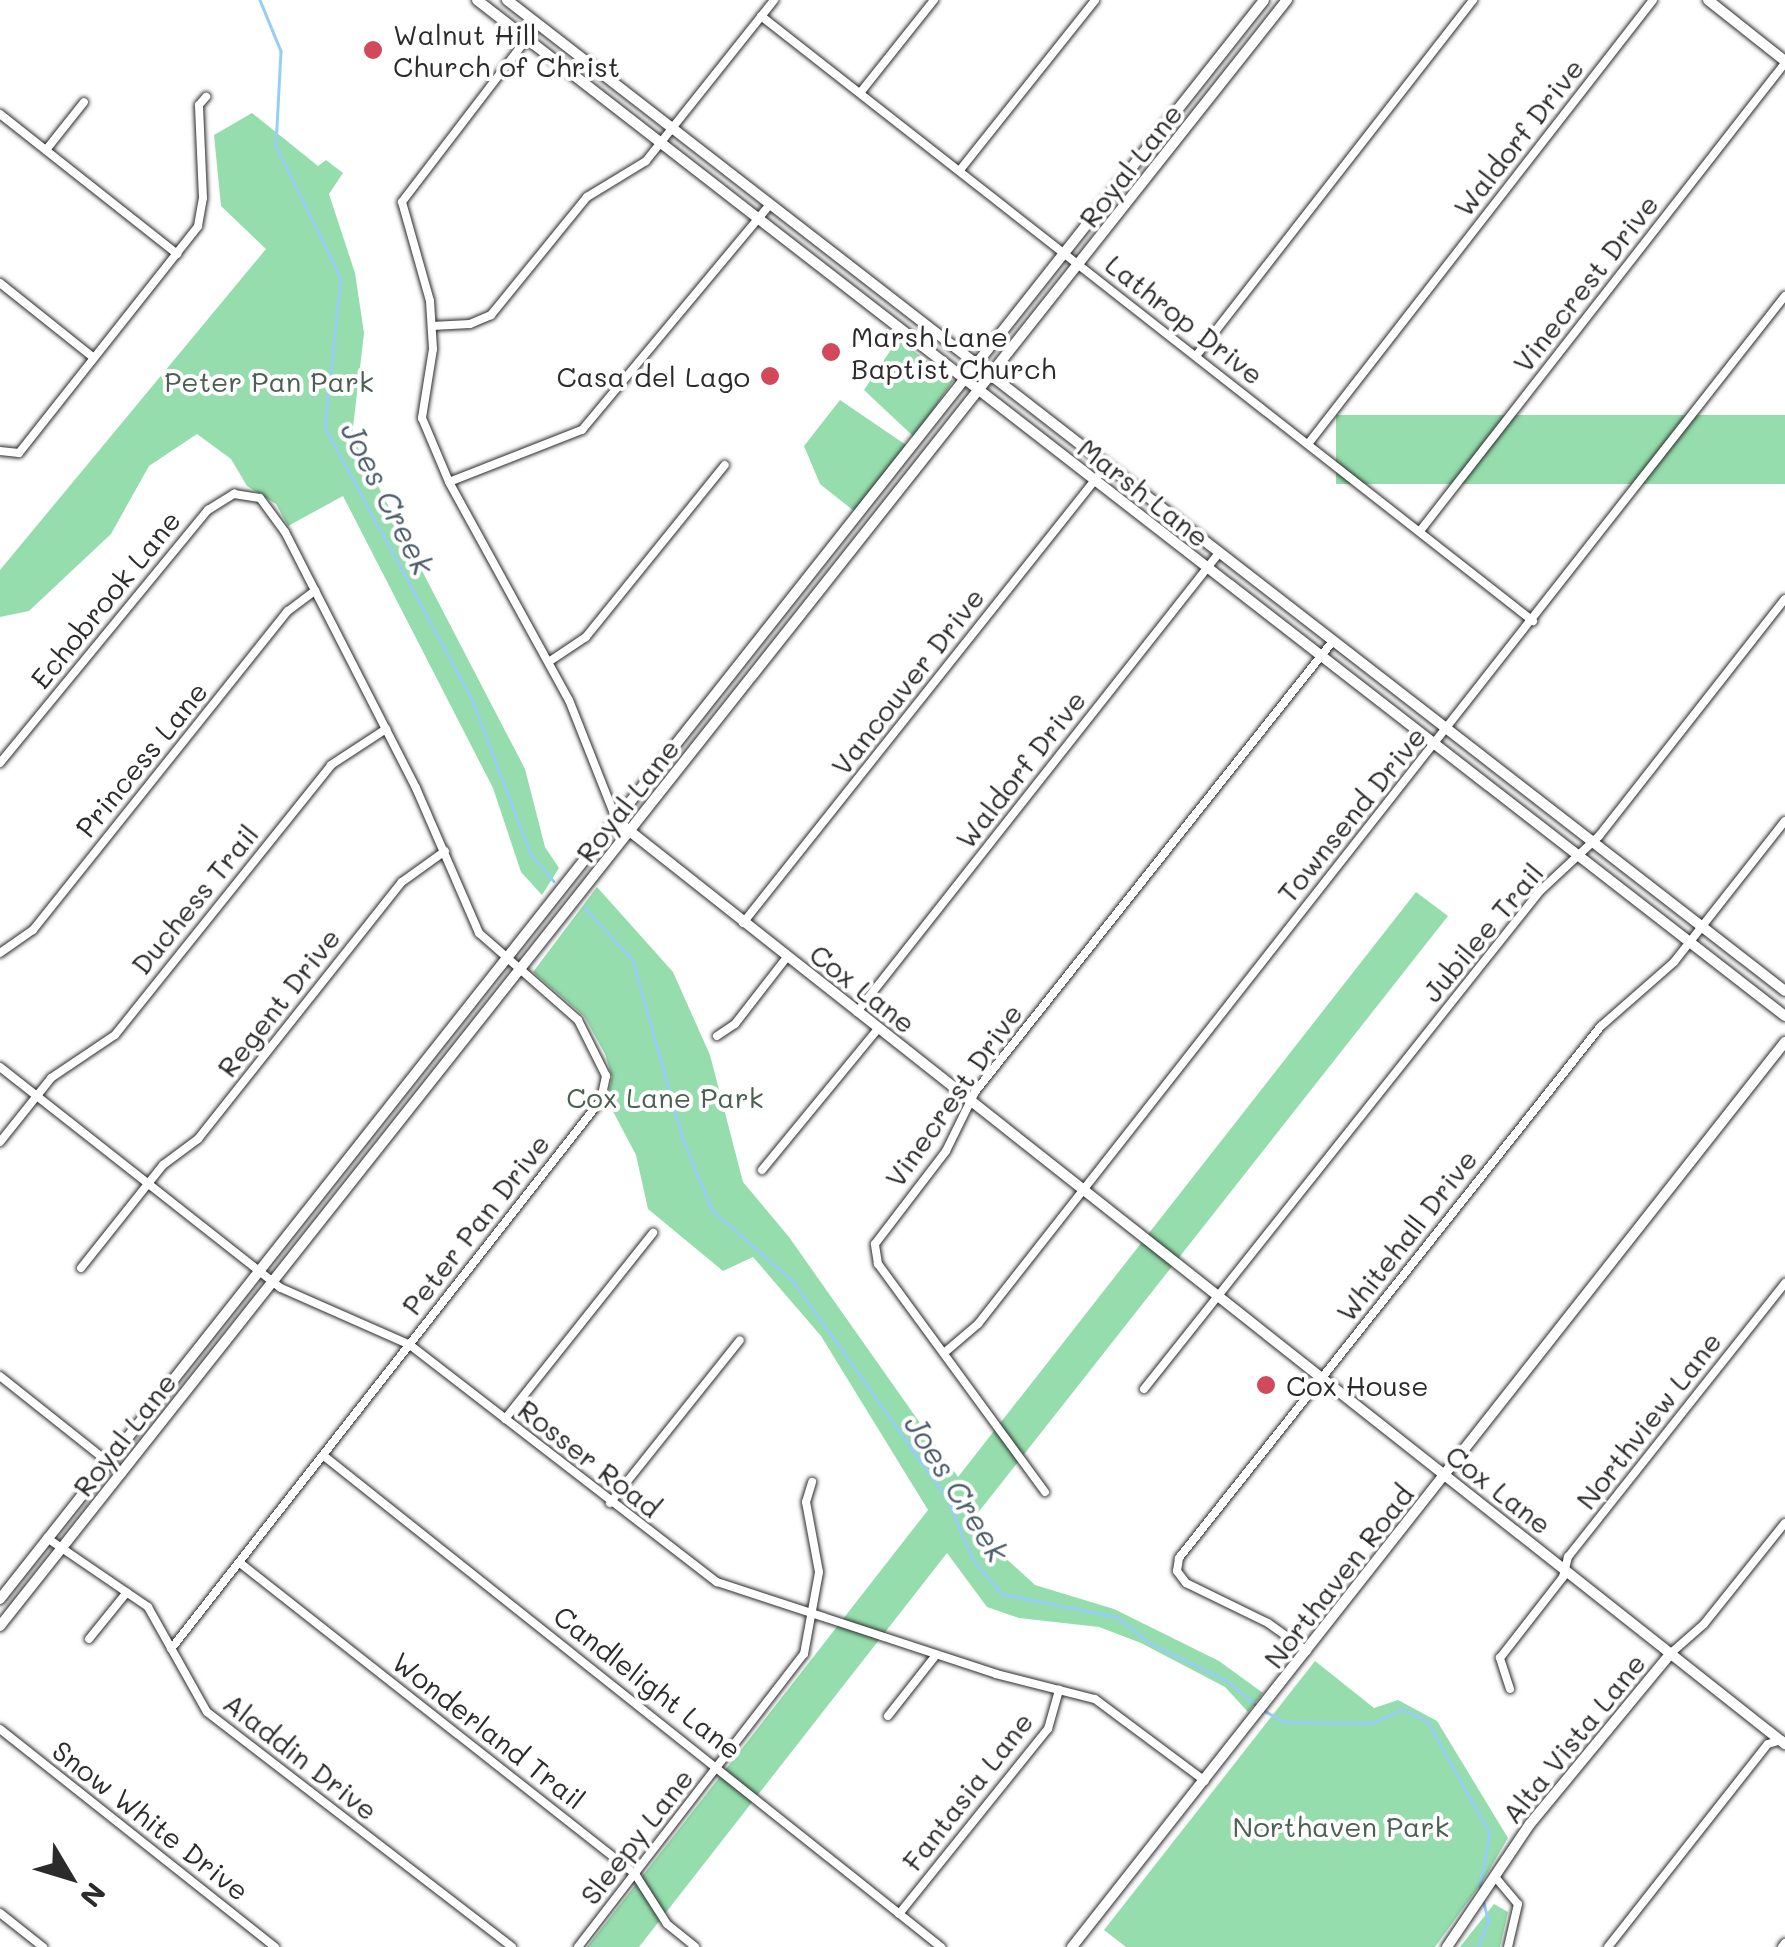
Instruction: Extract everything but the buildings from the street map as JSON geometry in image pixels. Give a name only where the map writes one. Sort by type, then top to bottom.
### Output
[{"type":"main road","name":"Marsh Lane","points":[[476,0],[1785,1016]]},
{"type":"main road","name":"Marsh Lane","points":[[507,0],[1785,991]]},
{"type":"main road","name":"Royal Lane","points":[[0,1599],[838,544],[1264,0]]},
{"type":"main road","name":"Royal Lane","points":[[2,1620],[62,1550],[631,834],[1287,0]]},
{"type":"main road","points":[[1708,0],[1785,62]]},
{"type":"main road","points":[[824,272],[836,256]]},
{"type":"main road","points":[[838,544],[852,554]]},
{"type":"main road","points":[[700,714],[714,726]]},
{"type":"main road","name":"Cox Lane","points":[[617,820],[787,958],[1784,1741]]},
{"type":"main road","name":"Northaven Road","points":[[1072,1947],[1446,1475],[1497,1401],[1785,1042]]},
{"type":"main road","name":"Alta Vista Lane","points":[[1447,1947],[1530,1824],[1670,1654]]},
{"type":"street","points":[[432,326],[470,324],[491,314],[581,204],[637,169],[660,144],[774,0]]},
{"type":"street","points":[[860,93],[934,0]]},
{"type":"street","points":[[960,170],[1095,0]]},
{"type":"street","points":[[1196,356],[1473,0]]},
{"type":"street","name":"Waldorf Drive","points":[[1308,444],[1653,0]]},
{"type":"street","name":"Lathrop Drive","points":[[761,16],[1533,621]]},
{"type":"street","name":"Cox Lane","points":[[538,24],[402,202],[432,326],[422,418],[449,482],[550,662],[617,820]]},
{"type":"street","name":"Vinecrest Drive","points":[[1420,531],[1785,62]]},
{"type":"street","points":[[0,450],[19,453],[177,254],[203,211],[196,144],[198,105],[206,97]]},
{"type":"street","points":[[46,150],[84,102]]},
{"type":"street","points":[[0,114],[177,254]]},
{"type":"street","points":[[449,482],[582,430],[770,204]]},
{"type":"street","points":[[0,283],[94,358]]},
{"type":"street","name":"Townsend Drive","points":[[944,1354],[978,1324],[1785,296]]},
{"type":"street","points":[[550,662],[586,637],[725,466]]},
{"type":"street","name":"Vancouver Drive","points":[[743,923],[1106,466]]},
{"type":"street","name":"Peter Pan Drive","points":[[171,1649],[604,1091],[604,1068],[578,1020],[505,962],[479,934],[386,729],[267,503],[234,494],[208,510]]},
{"type":"street","name":"Echobrook Lane","points":[[0,763],[208,510]]},
{"type":"street","name":"Waldorf Drive","points":[[856,1012],[1218,554]]},
{"type":"street","name":"Princess Lane","points":[[0,953],[32,930],[288,611],[315,590]]},
{"type":"street","name":"Jubilee Trail","points":[[1144,1389],[1540,891],[1594,842],[1785,599]]},
{"type":"street","name":"Vinecrest Drive","points":[[1045,1492],[878,1264],[875,1244],[946,1152],[970,1102],[1332,642]]},
{"type":"street","name":"Duchess Trail","points":[[0,1142],[60,1071],[115,1036],[330,764],[386,729]]},
{"type":"street","name":"Whitehall Drive","points":[[1307,1651],[1268,1623],[1186,1583],[1176,1565],[1612,1014],[1690,942],[1785,821]]},
{"type":"street","name":"Regent Drive","points":[[82,1268],[147,1184],[198,1139],[402,882],[444,851]]},
{"type":"street","points":[[717,1036],[736,1024],[787,958]]},
{"type":"street","points":[[762,1170],[878,1029]]},
{"type":"street","name":"Rosser Road","points":[[0,1067],[259,1272],[410,1345],[717,1582],[936,1655],[1107,1704],[1205,1781]]},
{"type":"street","points":[[506,1420],[653,1232]]},
{"type":"street","name":"Northview Lane","points":[[1510,1689],[1500,1658],[1785,1283]]},
{"type":"street","points":[[610,1503],[740,1340]]},
{"type":"street","points":[[0,1376],[122,1472]]},
{"type":"street","name":"Candlelight Lane","points":[[324,1456],[720,1765],[941,1947]]},
{"type":"street","name":"Sleepy Lane","points":[[578,1947],[804,1654],[819,1572],[806,1502],[812,1482]]},
{"type":"street","name":"Alta Vista Lane","points":[[1670,1654],[1704,1624],[1785,1522]]},
{"type":"street","name":"Aladdin Drive","points":[[47,1538],[148,1607],[208,1712],[512,1947]]},
{"type":"street","name":"Wonderland Trail","points":[[240,1563],[635,1874],[667,1924],[695,1947]]},
{"type":"street","points":[[89,1639],[127,1592]]},
{"type":"street","points":[[888,1716],[936,1655]]},
{"type":"street","name":"Fantasia Lane","points":[[900,1914],[1048,1729],[1059,1690]]},
{"type":"street","name":"Snow White Drive","points":[[0,1729],[275,1947]]},
{"type":"street","points":[[1608,1947],[1768,1744],[1784,1741]]},
{"type":"street","points":[[1494,1881],[1518,1904],[1508,1947]]},
{"type":"street","points":[[0,1913],[43,1947]]},
{"type":"green space","name":"Peter Pan Park","points":[[252,113],[318,166],[326,160],[343,173],[329,194],[355,273],[364,333],[352,436],[525,769],[545,847],[559,868],[542,895],[521,872],[493,788],[343,496],[288,526],[276,504],[247,486],[231,459],[197,434],[149,466],[111,534],[29,611],[0,617],[0,570],[266,249],[221,206],[214,135]]},
{"type":"green space","points":[[898,339],[953,381],[914,437],[864,390]]},
{"type":"green space","points":[[840,400],[906,445],[854,511],[820,484],[804,446]]},
{"type":"green space","points":[[1336,415],[1785,415],[1785,484],[1336,484]]},
{"type":"green space","name":"Cox Lane Park","points":[[597,887],[673,972],[710,1055],[743,1182],[789,1237],[958,1477],[1416,892],[1448,916],[977,1514],[999,1552],[1035,1585],[1114,1609],[1219,1661],[1263,1693],[1248,1712],[1225,1687],[1141,1643],[1099,1627],[1019,1618],[987,1607],[947,1553],[639,1947],[587,1947],[928,1510],[821,1336],[753,1257],[723,1271],[648,1209],[636,1155],[607,1100],[612,1077],[605,1054],[584,1016],[533,972]]},
{"type":"green space","name":"Northaven Park","points":[[1315,1661],[1374,1708],[1398,1700],[1437,1721],[1508,1838],[1482,1882],[1435,1947],[1126,1947],[1104,1930]]},
{"type":"green space","points":[[1494,1904],[1508,1912],[1500,1947],[1460,1947]]},
{"type":"waterway","name":"Joes Creek","points":[[260,0],[281,51],[276,145],[341,278],[325,427],[472,699],[531,854],[554,881]]},
{"type":"waterway","name":"Joes Creek","points":[[585,908],[633,960],[682,1136],[712,1210],[794,1282],[947,1498],[973,1559],[1002,1594],[1117,1617],[1150,1643],[1229,1682],[1258,1707]]},
{"type":"waterway","name":"Joes Creek","points":[[1265,1711],[1285,1722],[1372,1723],[1403,1709],[1428,1722],[1490,1833],[1480,1888]]},
{"type":"waterway","name":"Joes Creek","points":[[1478,1947],[1488,1921],[1483,1901]]},
{"type":"place","name":"Walnut Hill Church of Christ","points":[[373,50]]},
{"type":"place","name":"Marsh Lane Baptist Church","points":[[831,352]]},
{"type":"place","name":"Casa del Lago","points":[[770,376]]},
{"type":"place","name":"Cox House","points":[[1266,1385]]}]
